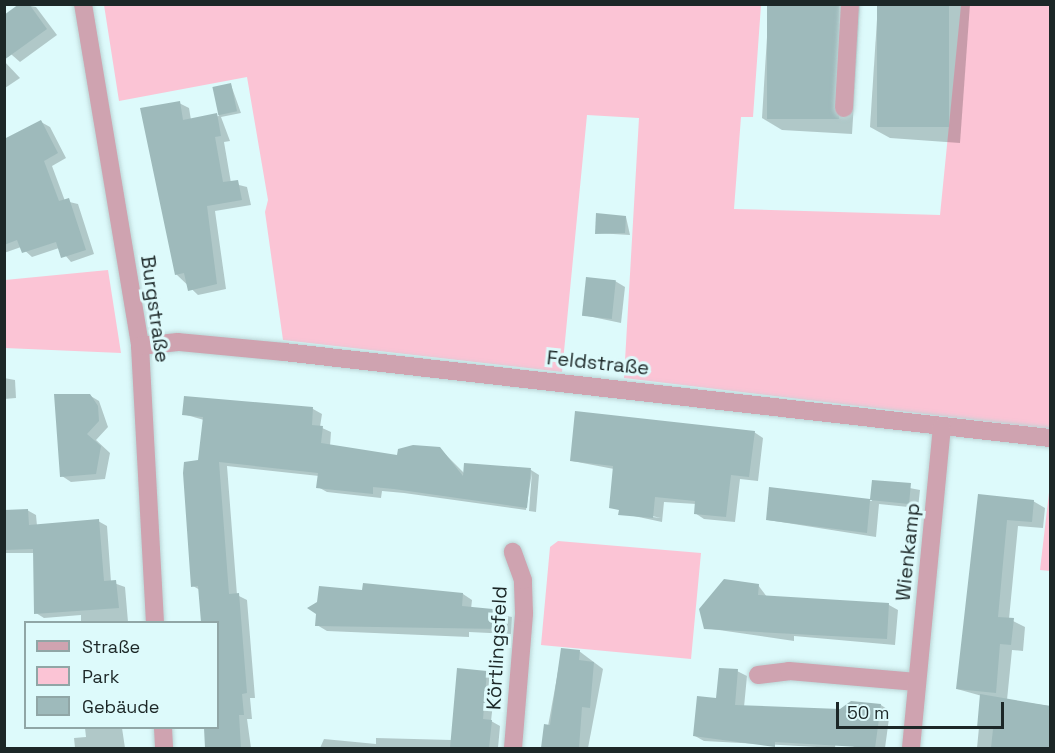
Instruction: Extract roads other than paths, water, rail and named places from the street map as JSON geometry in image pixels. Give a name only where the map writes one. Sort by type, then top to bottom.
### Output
[{"type":"street","name":"Burgstraße","points":[[83,4],[140,346],[155,621]]},
{"type":"street","points":[[844,108],[850,4]]},
{"type":"street","name":"Feldstraße","points":[[140,346],[178,342],[284,351],[1050,438]]},
{"type":"street","name":"Wienkamp","points":[[911,748],[942,426]]},
{"type":"street","name":"Körtlingsfeld","points":[[513,552],[524,580],[524,613],[513,748]]},
{"type":"street","points":[[758,675],[789,671],[917,682]]},
{"type":"street","points":[[163,729],[164,748]]}]
